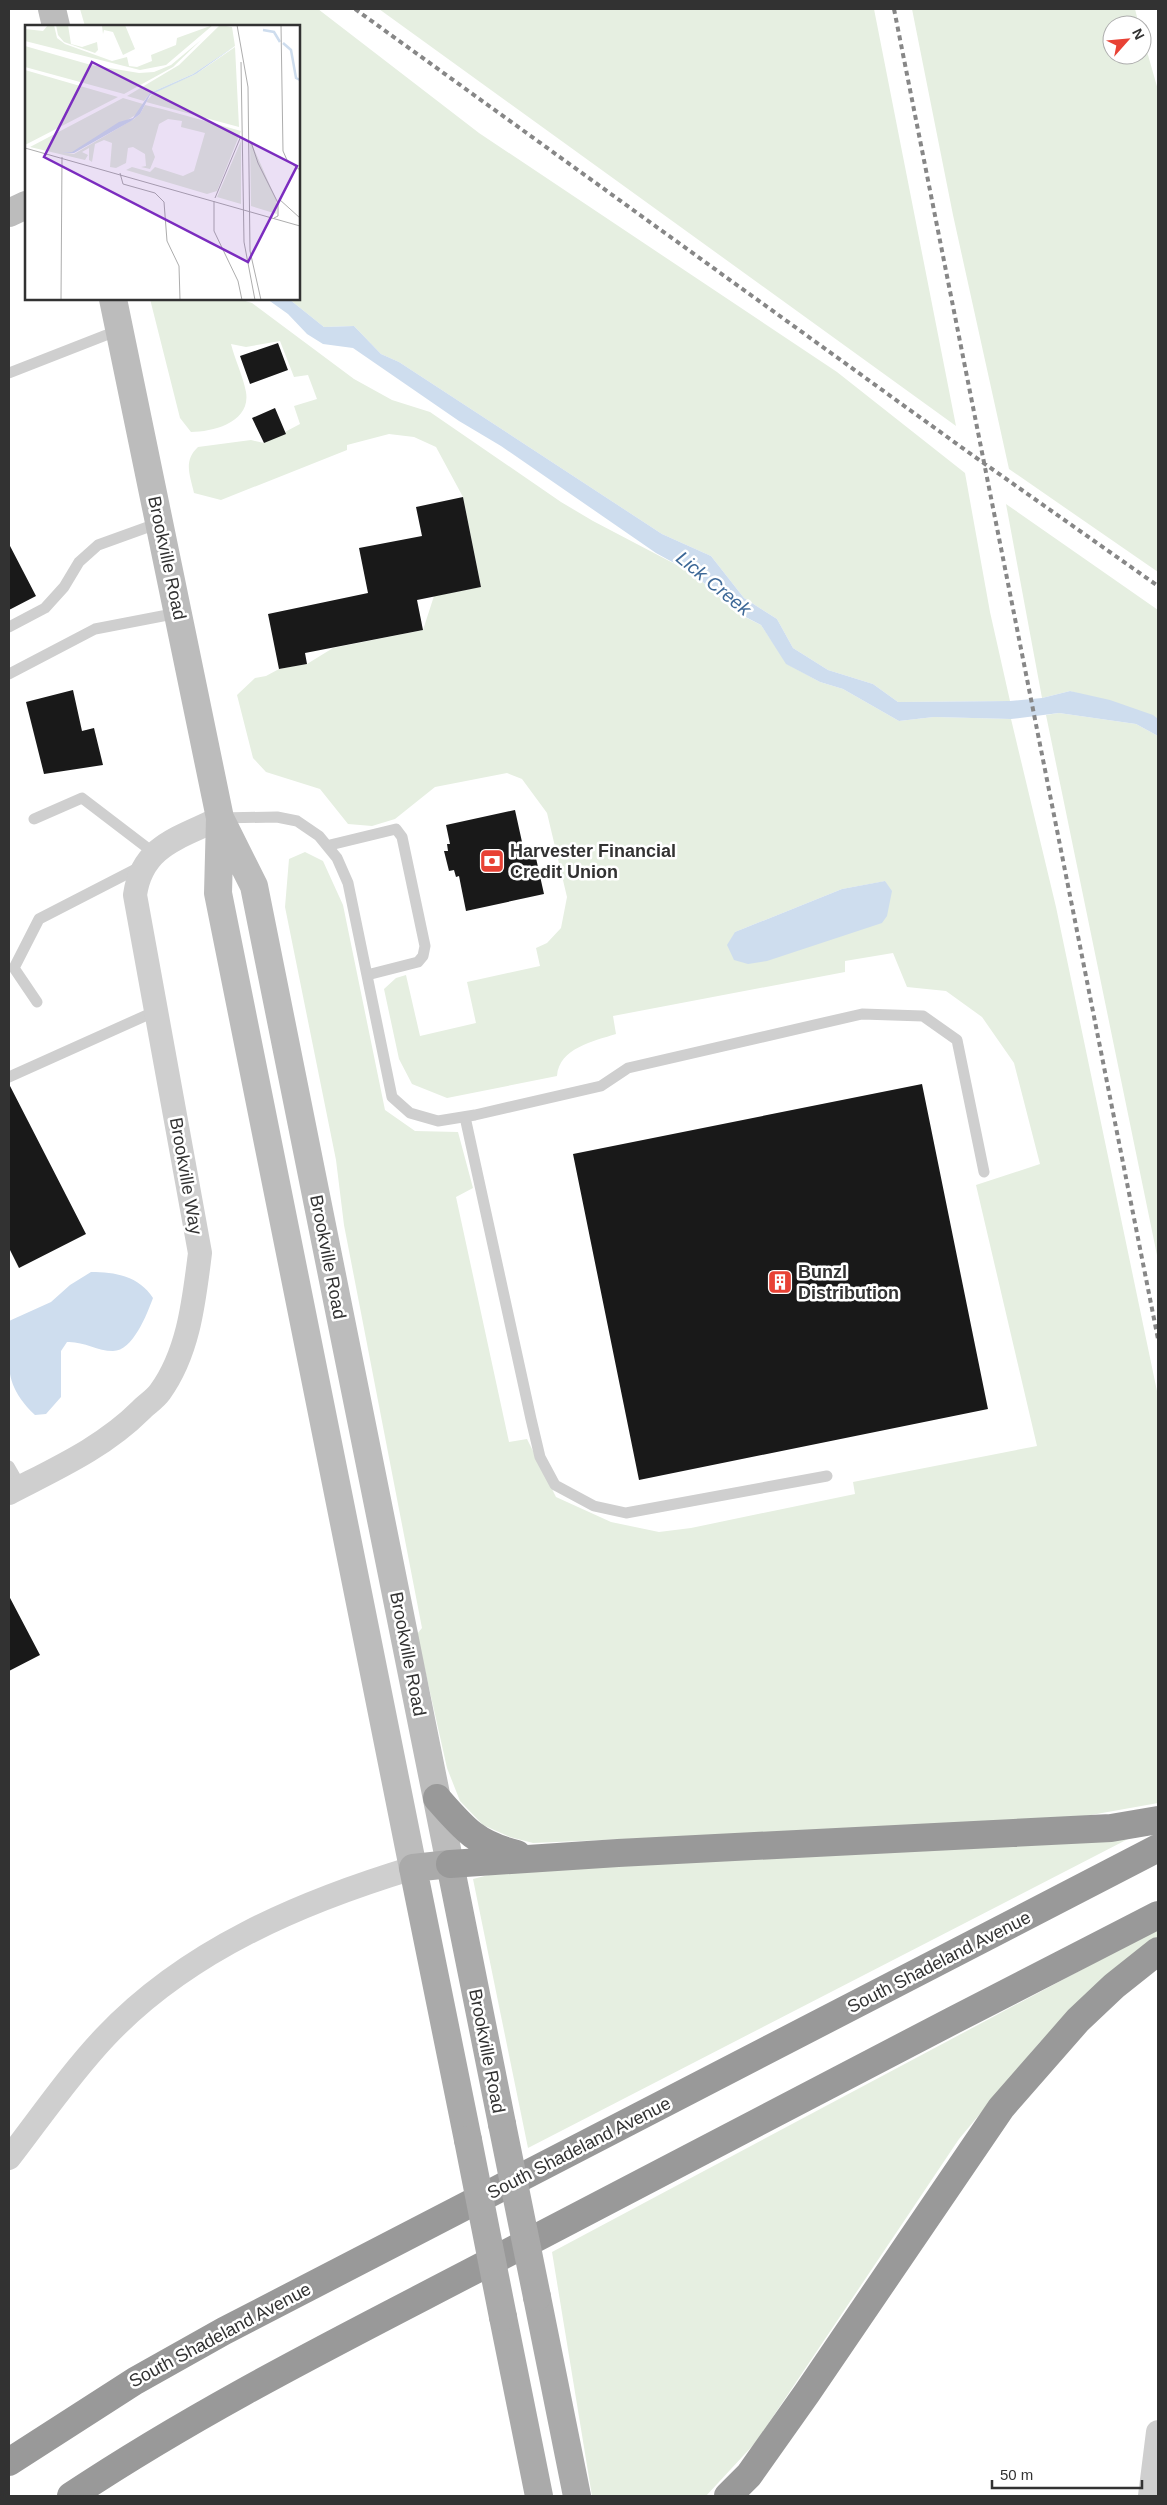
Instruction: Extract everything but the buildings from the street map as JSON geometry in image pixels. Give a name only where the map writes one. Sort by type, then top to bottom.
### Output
[{"type":"highway","points":[[437,1798],[466,1830],[493,1848],[533,1858]]},
{"type":"highway","points":[[450,1864],[1111,1828],[1158,1820]]},
{"type":"highway","name":"South Shadeland Avenue","points":[[9,2462],[104,2400],[224,2331],[1158,1848]]},
{"type":"highway","points":[[71,2496],[154,2443],[247,2390],[804,2097],[1158,1915]]},
{"type":"highway","points":[[728,2496],[749,2475],[807,2393],[1001,2108],[1078,2020],[1114,1986],[1158,1952]]},
{"type":"highway","points":[[756,2496],[807,2393]]},
{"type":"main road","points":[[52,9],[56,25]]},
{"type":"main road","points":[[9,213],[25,205]]},
{"type":"main road","name":"Brookville Road","points":[[113,300],[220,818],[218,893],[539,2496]]},
{"type":"main road","name":"Brookville Road","points":[[220,818],[254,886],[577,2496]]},
{"type":"main road","points":[[413,1868],[450,1864]]},
{"type":"street","points":[[149,859],[167,845],[220,818]]},
{"type":"street","name":"Brookville Way","points":[[15,1490],[87,1453],[126,1425],[160,1392],[179,1356],[191,1316],[200,1253],[135,903],[137,880],[149,859]]},
{"type":"street","points":[[9,2158],[66,2083],[105,2037],[129,2014],[178,1974],[221,1947],[294,1911],[350,1888],[413,1868]]},
{"type":"street","points":[[1150,2496],[1158,2432]]},
{"type":"lane","points":[[9,373],[119,330]]},
{"type":"lane","points":[[9,627],[45,608],[64,587],[79,562],[98,546],[159,523]]},
{"type":"lane","points":[[9,674],[95,628],[178,613]]},
{"type":"lane","points":[[34,819],[82,798],[149,859],[39,919],[14,968],[37,1002]]},
{"type":"lane","points":[[220,818],[287,818],[304,825],[330,845],[348,884],[392,1097],[410,1114],[438,1121],[465,1117],[600,1086],[628,1068],[862,1014],[923,1016],[957,1040],[984,1172]]},
{"type":"lane","points":[[330,845],[396,829],[402,837],[425,946],[423,956],[418,962],[367,975]]},
{"type":"lane","points":[[9,1077],[156,1011]]},
{"type":"lane","points":[[465,1117],[540,1457],[555,1485],[594,1506],[626,1513],[826,1476]]},
{"type":"lane","points":[[9,1466],[15,1490]]},
{"type":"shaded area","points":[[80,9],[318,9],[479,133],[837,372],[965,473],[990,612],[1010,701],[898,702],[873,684],[828,670],[793,648],[777,619],[744,598],[711,556],[662,534],[399,362],[381,354],[354,326],[324,327],[290,300],[300,300],[300,25],[85,25]]},
{"type":"shaded area","points":[[379,9],[874,9],[956,426]]},
{"type":"shaded area","points":[[912,9],[1135,9],[1136,15],[1102,15],[1102,65],[1151,65],[1158,90],[1158,572],[1009,469],[953,215]]},
{"type":"shaded area","points":[[150,300],[242,300],[252,303],[354,379],[392,400],[430,412],[561,502],[694,574],[735,612],[761,625],[787,664],[820,682],[843,689],[899,721],[934,717],[1011,719],[1056,907],[1158,1396],[1158,1803],[1063,1820],[533,1843],[510,1837],[483,1825],[460,1801],[447,1768],[417,1634],[422,1628],[344,1225],[336,1160],[285,907],[289,859],[305,852],[323,861],[343,905],[385,1110],[415,1131],[458,1132],[473,1188],[456,1197],[509,1442],[527,1439],[556,1497],[611,1522],[659,1532],[691,1528],[855,1494],[853,1482],[1037,1446],[976,1185],[1040,1164],[1014,1063],[982,1017],[946,991],[907,987],[893,953],[845,961],[845,972],[613,1016],[616,1034],[588,1043],[571,1052],[559,1066],[557,1076],[447,1098],[412,1084],[399,1059],[384,989],[396,978],[406,975],[420,1036],[476,1023],[467,982],[540,966],[536,948],[547,943],[561,928],[567,897],[547,813],[522,779],[507,773],[435,787],[395,819],[372,826],[348,824],[320,789],[266,772],[253,758],[237,695],[255,678],[266,676],[279,669],[307,664],[333,648],[423,630],[434,596],[481,587],[463,497],[436,447],[414,437],[389,434],[347,445],[347,450],[221,500],[194,493],[189,463],[193,452],[198,447],[251,440],[264,443],[300,424],[294,406],[317,399],[308,375],[294,377],[280,341],[246,347],[231,344],[246,392],[246,402],[243,411],[237,418],[220,427],[200,432],[191,432],[180,418]],"holes":[[[886,881],[735,932],[842,889]]]},
{"type":"shaded area","points":[[1006,504],[1158,610],[1158,719],[1070,691],[1042,698]]},
{"type":"shaded area","points":[[1059,713],[1136,724],[1158,736],[1158,1260],[1046,715]]},
{"type":"shaded area","points":[[1128,1839],[528,2148],[473,1879],[504,1871]]},
{"type":"shaded area","points":[[1158,1929],[1158,1936],[1107,1975],[1040,2042],[959,2139],[756,2442],[706,2496],[592,2496],[552,2252]]},
{"type":"water","name":"Lick Creek","points":[[268,300],[290,300],[324,327],[354,326],[381,354],[399,362],[662,534],[711,556],[744,598],[777,619],[793,648],[828,670],[873,684],[898,702],[1010,701],[1042,698],[1070,691],[1110,700],[1153,715],[1158,719],[1158,736],[1136,724],[1059,713],[1011,719],[934,717],[899,721],[843,689],[820,682],[786,664],[761,625],[736,612],[694,574],[656,553],[501,446],[459,421],[353,348],[323,344],[307,334],[288,314]]},
{"type":"water","points":[[885,881],[892,891],[887,916],[882,923],[767,961],[748,964],[734,960],[727,945],[735,932],[842,889]]},
{"type":"water","points":[[91,1272],[117,1274],[134,1280],[153,1298],[143,1322],[133,1338],[120,1349],[107,1351],[79,1343],[67,1342],[61,1351],[61,1397],[46,1414],[35,1415],[24,1404],[12,1382],[9,1361],[9,1321],[51,1302],[70,1285]]},
{"type":"railway","points":[[355,9],[968,452],[1158,586]]},
{"type":"railway","points":[[894,9],[1158,1339]]},
{"type":"place","name":"Harvester Financial Credit Union","points":[[492,861]]},
{"type":"place","name":"Bunzl Distribution","points":[[780,1282]]}]
